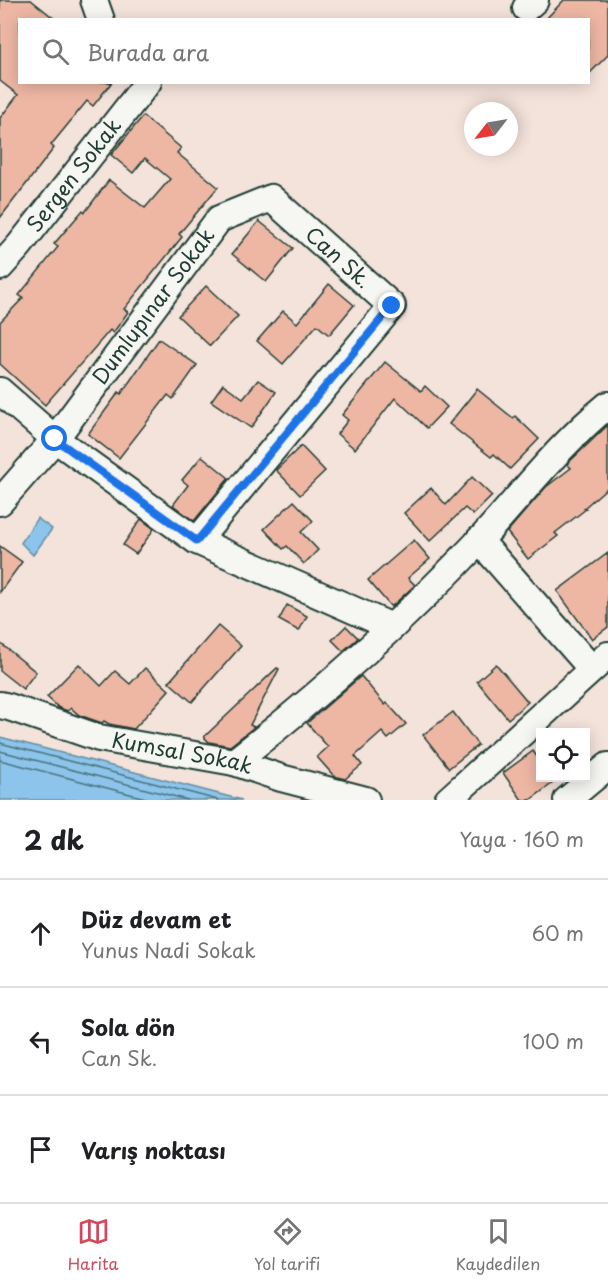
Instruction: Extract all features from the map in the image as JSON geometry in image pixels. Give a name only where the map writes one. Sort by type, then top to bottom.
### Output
[{"type":"street","points":[[94,0],[100,18]]},
{"type":"street","name":"Sergen Sokak","points":[[0,267],[146,84]]},
{"type":"street","name":"Dumlupınar Sokak","points":[[0,502],[55,439],[219,219],[271,198]]},
{"type":"street","name":"Can Sk.","points":[[197,541],[392,306],[271,198]]},
{"type":"street","points":[[0,392],[55,439],[197,541],[392,627]]},
{"type":"street","points":[[234,762],[303,708],[392,627],[479,540],[581,427],[608,405]]},
{"type":"street","points":[[448,800],[600,661],[479,540]]},
{"type":"street","name":"Kumsal Sokak","points":[[0,705],[99,738],[234,762],[281,778],[366,800]]},
{"type":"street","points":[[567,800],[608,766]]},
{"type":"water","points":[[37,518],[52,529],[33,555],[21,543]]},
{"type":"water","points":[[0,737],[242,800],[0,800]]},
{"type":"building","points":[[0,0],[31,0],[54,18],[18,18],[18,84],[110,84],[93,106],[87,101],[51,145],[54,148],[0,218],[0,118],[18,95],[0,81]]},
{"type":"building","points":[[564,0],[608,0],[608,55],[590,73],[590,18],[547,18]]},
{"type":"building","points":[[143,116],[181,148],[177,153],[218,187],[179,234],[182,237],[124,309],[128,312],[113,333],[110,330],[45,405],[0,364],[0,322],[23,298],[19,295],[58,247],[54,244],[83,210],[85,212],[109,180],[145,208],[170,179],[145,158],[133,173],[111,155]]},
{"type":"building","points":[[259,221],[293,248],[266,282],[232,254]]},
{"type":"building","points":[[329,284],[354,305],[329,335],[317,325],[283,364],[257,341],[283,311],[297,323]]},
{"type":"building","points":[[206,286],[238,316],[210,346],[178,316]]},
{"type":"building","points":[[159,339],[197,365],[173,399],[168,395],[119,458],[88,434],[119,392],[121,394]]},
{"type":"building","points":[[385,362],[421,391],[425,386],[447,407],[427,428],[395,398],[355,449],[337,434],[348,420],[342,415]]},
{"type":"building","points":[[258,380],[276,392],[251,428],[211,401],[223,384],[243,398]]},
{"type":"building","points":[[477,389],[513,418],[515,416],[539,439],[510,469],[494,454],[491,457],[449,424]]},
{"type":"building","points":[[608,425],[608,487],[584,508],[586,509],[555,533],[558,536],[528,559],[507,532],[546,487],[571,468],[567,464]]},
{"type":"building","points":[[301,446],[325,471],[300,495],[276,470]]},
{"type":"building","points":[[202,456],[229,478],[194,521],[173,505],[188,485],[182,480]]},
{"type":"building","points":[[472,477],[492,496],[473,515],[465,508],[430,541],[404,513],[431,488],[446,505]]},
{"type":"building","points":[[294,501],[313,521],[301,532],[318,550],[304,564],[287,546],[283,549],[264,529]]},
{"type":"building","points":[[141,519],[154,529],[136,554],[123,545]]},
{"type":"building","points":[[414,540],[430,559],[408,578],[415,585],[391,607],[368,580]]},
{"type":"building","points":[[0,546],[22,562],[0,592]]},
{"type":"building","points":[[608,553],[608,627],[592,639],[557,591]]},
{"type":"building","points":[[287,605],[307,616],[299,631],[279,620]]},
{"type":"building","points":[[218,626],[241,646],[192,702],[169,682]]},
{"type":"building","points":[[346,626],[358,638],[343,651],[332,640]]},
{"type":"building","points":[[0,643],[36,672],[23,689],[0,671]]},
{"type":"building","points":[[79,664],[101,686],[115,671],[130,684],[145,668],[169,690],[134,729],[104,721],[102,723],[79,715],[71,708],[68,711],[59,708],[47,697]]},
{"type":"building","points":[[496,664],[528,702],[508,719],[477,681]]},
{"type":"building","points":[[277,668],[279,669],[250,725],[254,727],[230,746],[209,742],[204,737]]},
{"type":"building","points":[[361,676],[385,705],[387,703],[406,724],[388,739],[382,732],[355,756],[362,765],[345,779],[334,776],[317,757],[328,747],[307,723]]},
{"type":"building","points":[[453,712],[478,745],[449,768],[423,735]]},
{"type":"building","points":[[533,751],[536,755],[536,782],[554,782],[530,800],[522,800],[503,773]]},
{"type":"route","points":[[55,439],[197,541],[392,306]]}]
